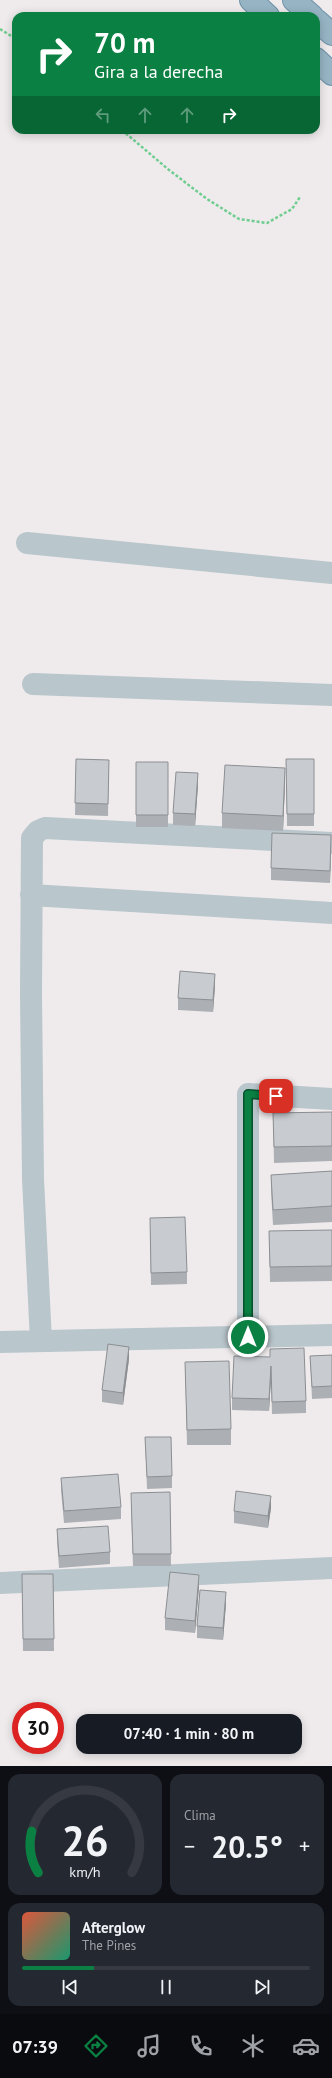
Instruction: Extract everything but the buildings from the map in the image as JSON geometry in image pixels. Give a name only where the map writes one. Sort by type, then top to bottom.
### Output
[{"type":"highway","points":[[251,0],[264,12]]},
{"type":"highway","points":[[294,0],[308,12]]},
{"type":"highway","points":[[320,24],[332,34]]},
{"type":"highway","points":[[320,63],[332,74]]},
{"type":"street","points":[[27,543],[332,573]]},
{"type":"street","points":[[33,684],[332,695]]},
{"type":"street","points":[[41,1341],[33,1179],[32,838],[45,828],[332,844]]},
{"type":"street","points":[[32,895],[332,913]]},
{"type":"street","points":[[248,1337],[248,1094],[332,1099]]},
{"type":"street","points":[[0,1342],[332,1335]]},
{"type":"street","points":[[0,1583],[332,1568]]},
{"type":"path","points":[[0,28],[12,37]]},
{"type":"path","points":[[127,134],[175,175],[207,199],[239,219],[267,223],[292,209],[300,197]]},
{"type":"route","points":[[248,1337],[248,1094],[276,1096]]}]
